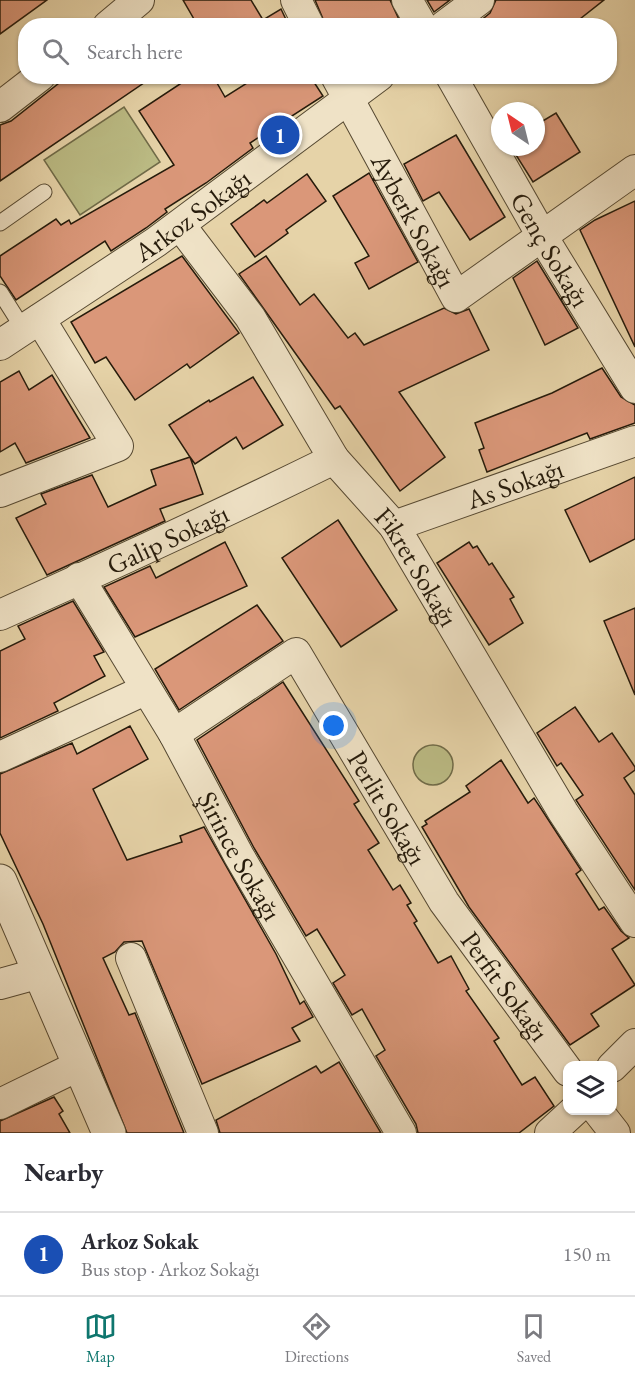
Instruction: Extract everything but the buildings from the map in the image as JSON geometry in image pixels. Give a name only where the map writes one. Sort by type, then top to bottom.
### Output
[{"type":"street","points":[[118,18],[139,0]]},
{"type":"street","points":[[296,0],[305,18]]},
{"type":"street","points":[[407,0],[417,18]]},
{"type":"street","points":[[455,18],[479,0]]},
{"type":"street","points":[[0,107],[30,84]]},
{"type":"street","name":"Genç Sokağı","points":[[456,84],[542,236],[635,388]]},
{"type":"street","name":"Arkoz Sokağı","points":[[21,331],[180,225],[343,89]]},
{"type":"street","name":"Ayberk Sokağı","points":[[343,89],[456,297],[635,170]]},
{"type":"street","name":"Fikret Sokağı","points":[[180,225],[250,317],[334,459],[394,526],[563,812],[635,922]]},
{"type":"street","points":[[0,492],[118,446],[21,331]]},
{"type":"street","name":"As Sokağı","points":[[394,526],[635,441]]},
{"type":"street","name":"Galip Sokağı","points":[[0,615],[78,578],[160,544],[334,459]]},
{"type":"street","name":"Şirince Sokağı","points":[[78,578],[174,734],[239,856],[400,1133]]},
{"type":"street","name":"Perlit Sokağı","points":[[174,734],[296,653],[444,902]]},
{"type":"street","points":[[0,757],[145,690]]},
{"type":"street","points":[[0,881],[109,1133]]},
{"type":"street","name":"Perfit Sokağı","points":[[444,902],[563,1066]]},
{"type":"street","points":[[131,958],[202,1133]]},
{"type":"street","points":[[0,984],[40,973]]},
{"type":"street","points":[[617,1062],[635,1044]]},
{"type":"street","points":[[0,1104],[80,1065]]},
{"type":"street","points":[[550,1133],[570,1115]]},
{"type":"street","points":[[601,1115],[615,1133]]},
{"type":"lane","points":[[0,223],[44,192]]},
{"type":"lane","points":[[0,292],[21,331]]},
{"type":"green space","points":[[124,107],[160,162],[80,215],[44,160]]},
{"type":"green space","points":[[433,745],[441,746],[447,751],[452,757],[452,773],[447,779],[441,784],[433,785],[425,784],[419,779],[414,773],[413,765],[414,757],[419,751],[425,746]]},
{"type":"place","name":"Arkoz Sokak","points":[[280,135]]}]
